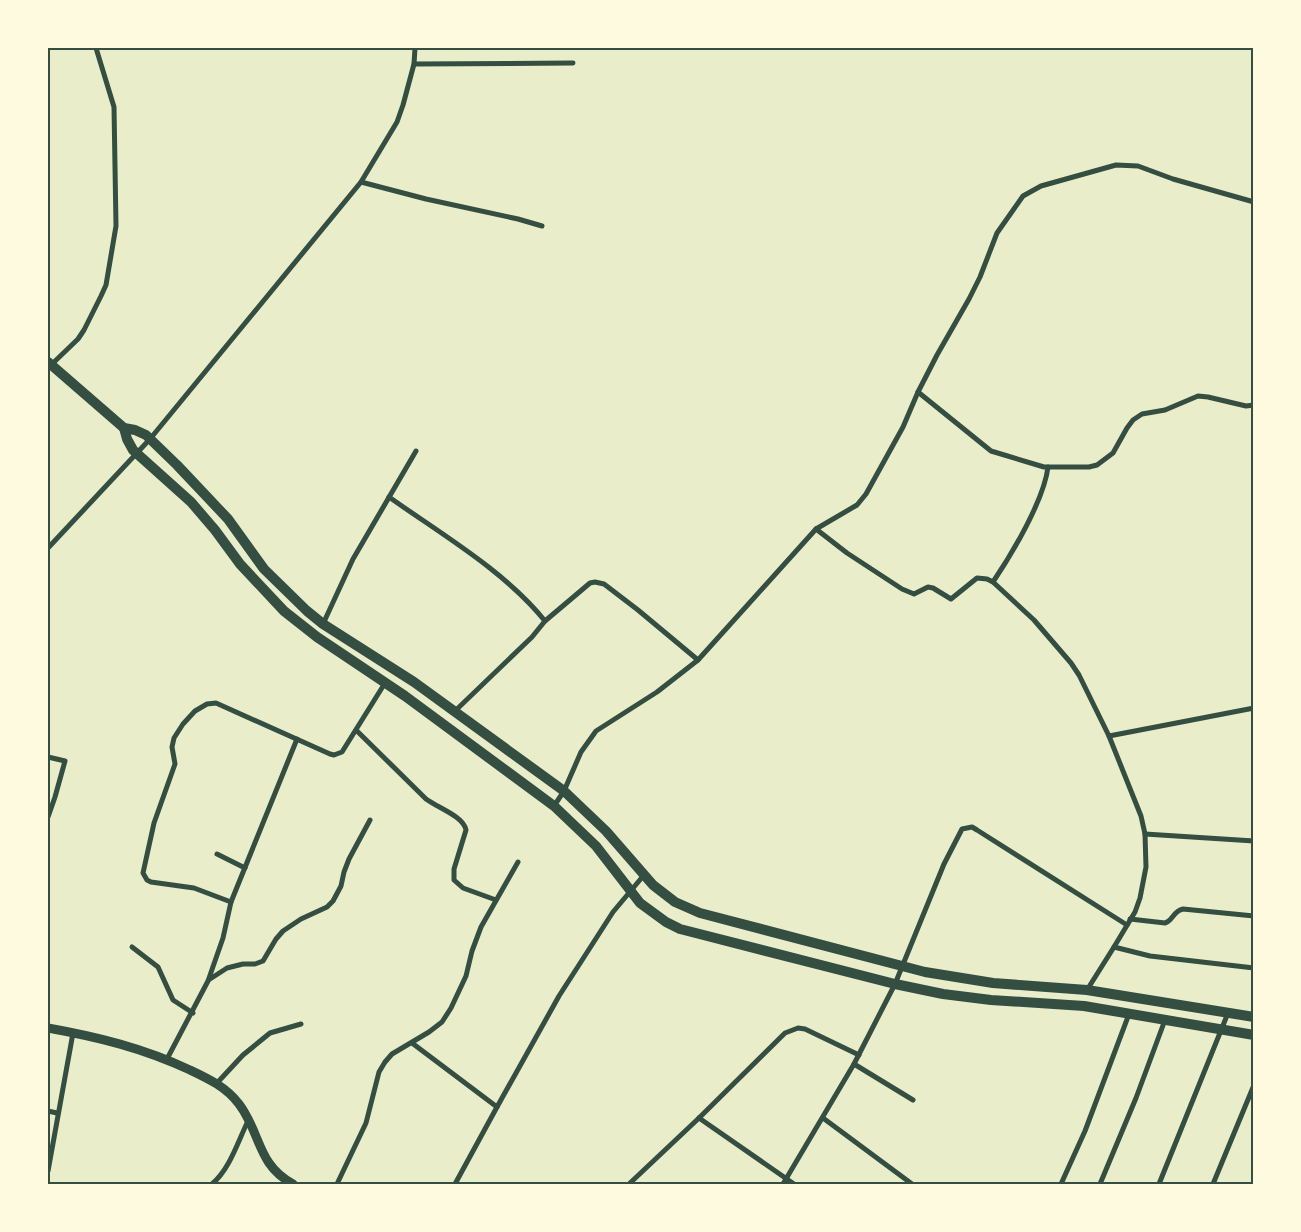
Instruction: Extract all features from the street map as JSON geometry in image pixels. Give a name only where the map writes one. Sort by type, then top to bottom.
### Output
[{"type":"main road","points":[[49,364],[124,428],[141,432],[150,439],[216,505],[251,553],[277,584],[323,624],[414,682],[564,791],[606,831],[653,885],[674,902],[700,913],[902,967],[970,980],[1087,990],[1254,1017]]},
{"type":"main road","points":[[124,428],[130,445],[137,454],[191,502],[215,530],[244,570],[284,611],[317,637],[405,696],[554,806],[596,846],[630,891],[652,914],[666,922],[680,929],[895,984],[967,997],[1084,1006],[1254,1035]]},
{"type":"main road","points":[[405,696],[414,682]]},
{"type":"main road","points":[[482,753],[492,739]]},
{"type":"street","points":[[49,364],[66,352],[78,339],[101,296],[106,285],[116,226],[114,107],[96,48]]},
{"type":"street","points":[[48,548],[150,439],[361,182],[397,122],[404,106],[414,64],[415,48]]},
{"type":"street","points":[[414,64],[573,63]]},
{"type":"street","points":[[554,806],[564,791],[581,752],[596,731],[657,692],[698,660],[816,529],[857,505],[866,494],[903,427],[918,392],[980,277],[997,234],[1023,196],[1042,186],[1116,165],[1138,166],[1173,179],[1254,202]]},
{"type":"street","points":[[361,182],[426,199],[518,218],[542,226]]},
{"type":"street","points":[[918,392],[991,451],[1048,467],[1089,468],[1097,465],[1113,454],[1133,420],[1142,414],[1165,410],[1198,396],[1208,396],[1246,406],[1254,405]]},
{"type":"street","points":[[323,624],[353,559],[416,451]]},
{"type":"street","points":[[993,582],[1005,564],[1036,504],[1048,467]]},
{"type":"street","points":[[388,497],[482,562],[532,605],[545,621]]},
{"type":"street","points":[[816,529],[861,562],[910,593],[914,594],[928,587],[951,599],[976,578],[988,579],[1034,620],[1079,675],[1109,736],[1142,816],[1145,834],[1146,868],[1140,898],[1130,919],[1087,990]]},
{"type":"street","points":[[454,712],[532,637],[545,621],[590,583],[600,582],[638,610],[698,660]]},
{"type":"street","points":[[231,902],[194,888],[151,882],[147,880],[143,873],[154,823],[175,764],[172,747],[174,738],[182,724],[195,711],[207,704],[216,703],[334,756],[342,752],[385,683]]},
{"type":"street","points":[[1109,736],[1254,708]]},
{"type":"street","points":[[356,730],[426,799],[461,820],[466,830],[454,869],[454,880],[463,888],[496,900]]},
{"type":"street","points":[[167,1059],[208,981],[223,938],[231,902],[296,739]]},
{"type":"street","points":[[48,757],[65,761],[56,797],[48,818]]},
{"type":"street","points":[[208,981],[227,968],[263,961],[283,931],[301,919],[327,907],[333,901],[341,886],[349,859],[370,820]]},
{"type":"street","points":[[785,1182],[859,1055],[895,984],[958,834],[966,827],[972,827],[977,830],[1126,925]]},
{"type":"street","points":[[1145,834],[1254,841]]},
{"type":"street","points":[[217,854],[244,868]]},
{"type":"street","points":[[337,1184],[366,1123],[379,1072],[392,1054],[412,1043],[442,1022],[451,1008],[466,976],[476,939],[486,916],[518,862]]},
{"type":"street","points":[[455,1184],[559,996],[613,912],[644,875]]},
{"type":"street","points":[[1130,919],[1165,923],[1176,912],[1183,909],[1254,916]]},
{"type":"street","points":[[132,947],[158,967],[173,1000],[192,1013]]},
{"type":"street","points":[[1114,947],[1150,956],[1254,968]]},
{"type":"street","points":[[1159,1184],[1228,1013]]},
{"type":"street","points":[[1061,1184],[1085,1131],[1129,1014]]},
{"type":"street","points":[[1100,1184],[1166,1020]]},
{"type":"street","points":[[217,1083],[243,1055],[270,1033],[301,1024]]},
{"type":"street","points":[[48,1028],[114,1041],[167,1059],[217,1083],[230,1093],[240,1105],[264,1157],[272,1169],[280,1178],[293,1184]]},
{"type":"street","points":[[629,1184],[791,1029],[804,1029],[859,1055]]},
{"type":"street","points":[[48,1171],[73,1033]]},
{"type":"street","points":[[412,1043],[497,1107]]},
{"type":"street","points":[[854,1064],[912,1100]]},
{"type":"street","points":[[1214,1184],[1254,1085]]},
{"type":"street","points":[[48,1111],[58,1113]]},
{"type":"street","points":[[699,1118],[785,1182],[794,1184]]},
{"type":"street","points":[[824,1118],[912,1184]]},
{"type":"street","points":[[212,1184],[217,1180],[228,1163],[249,1121]]}]
